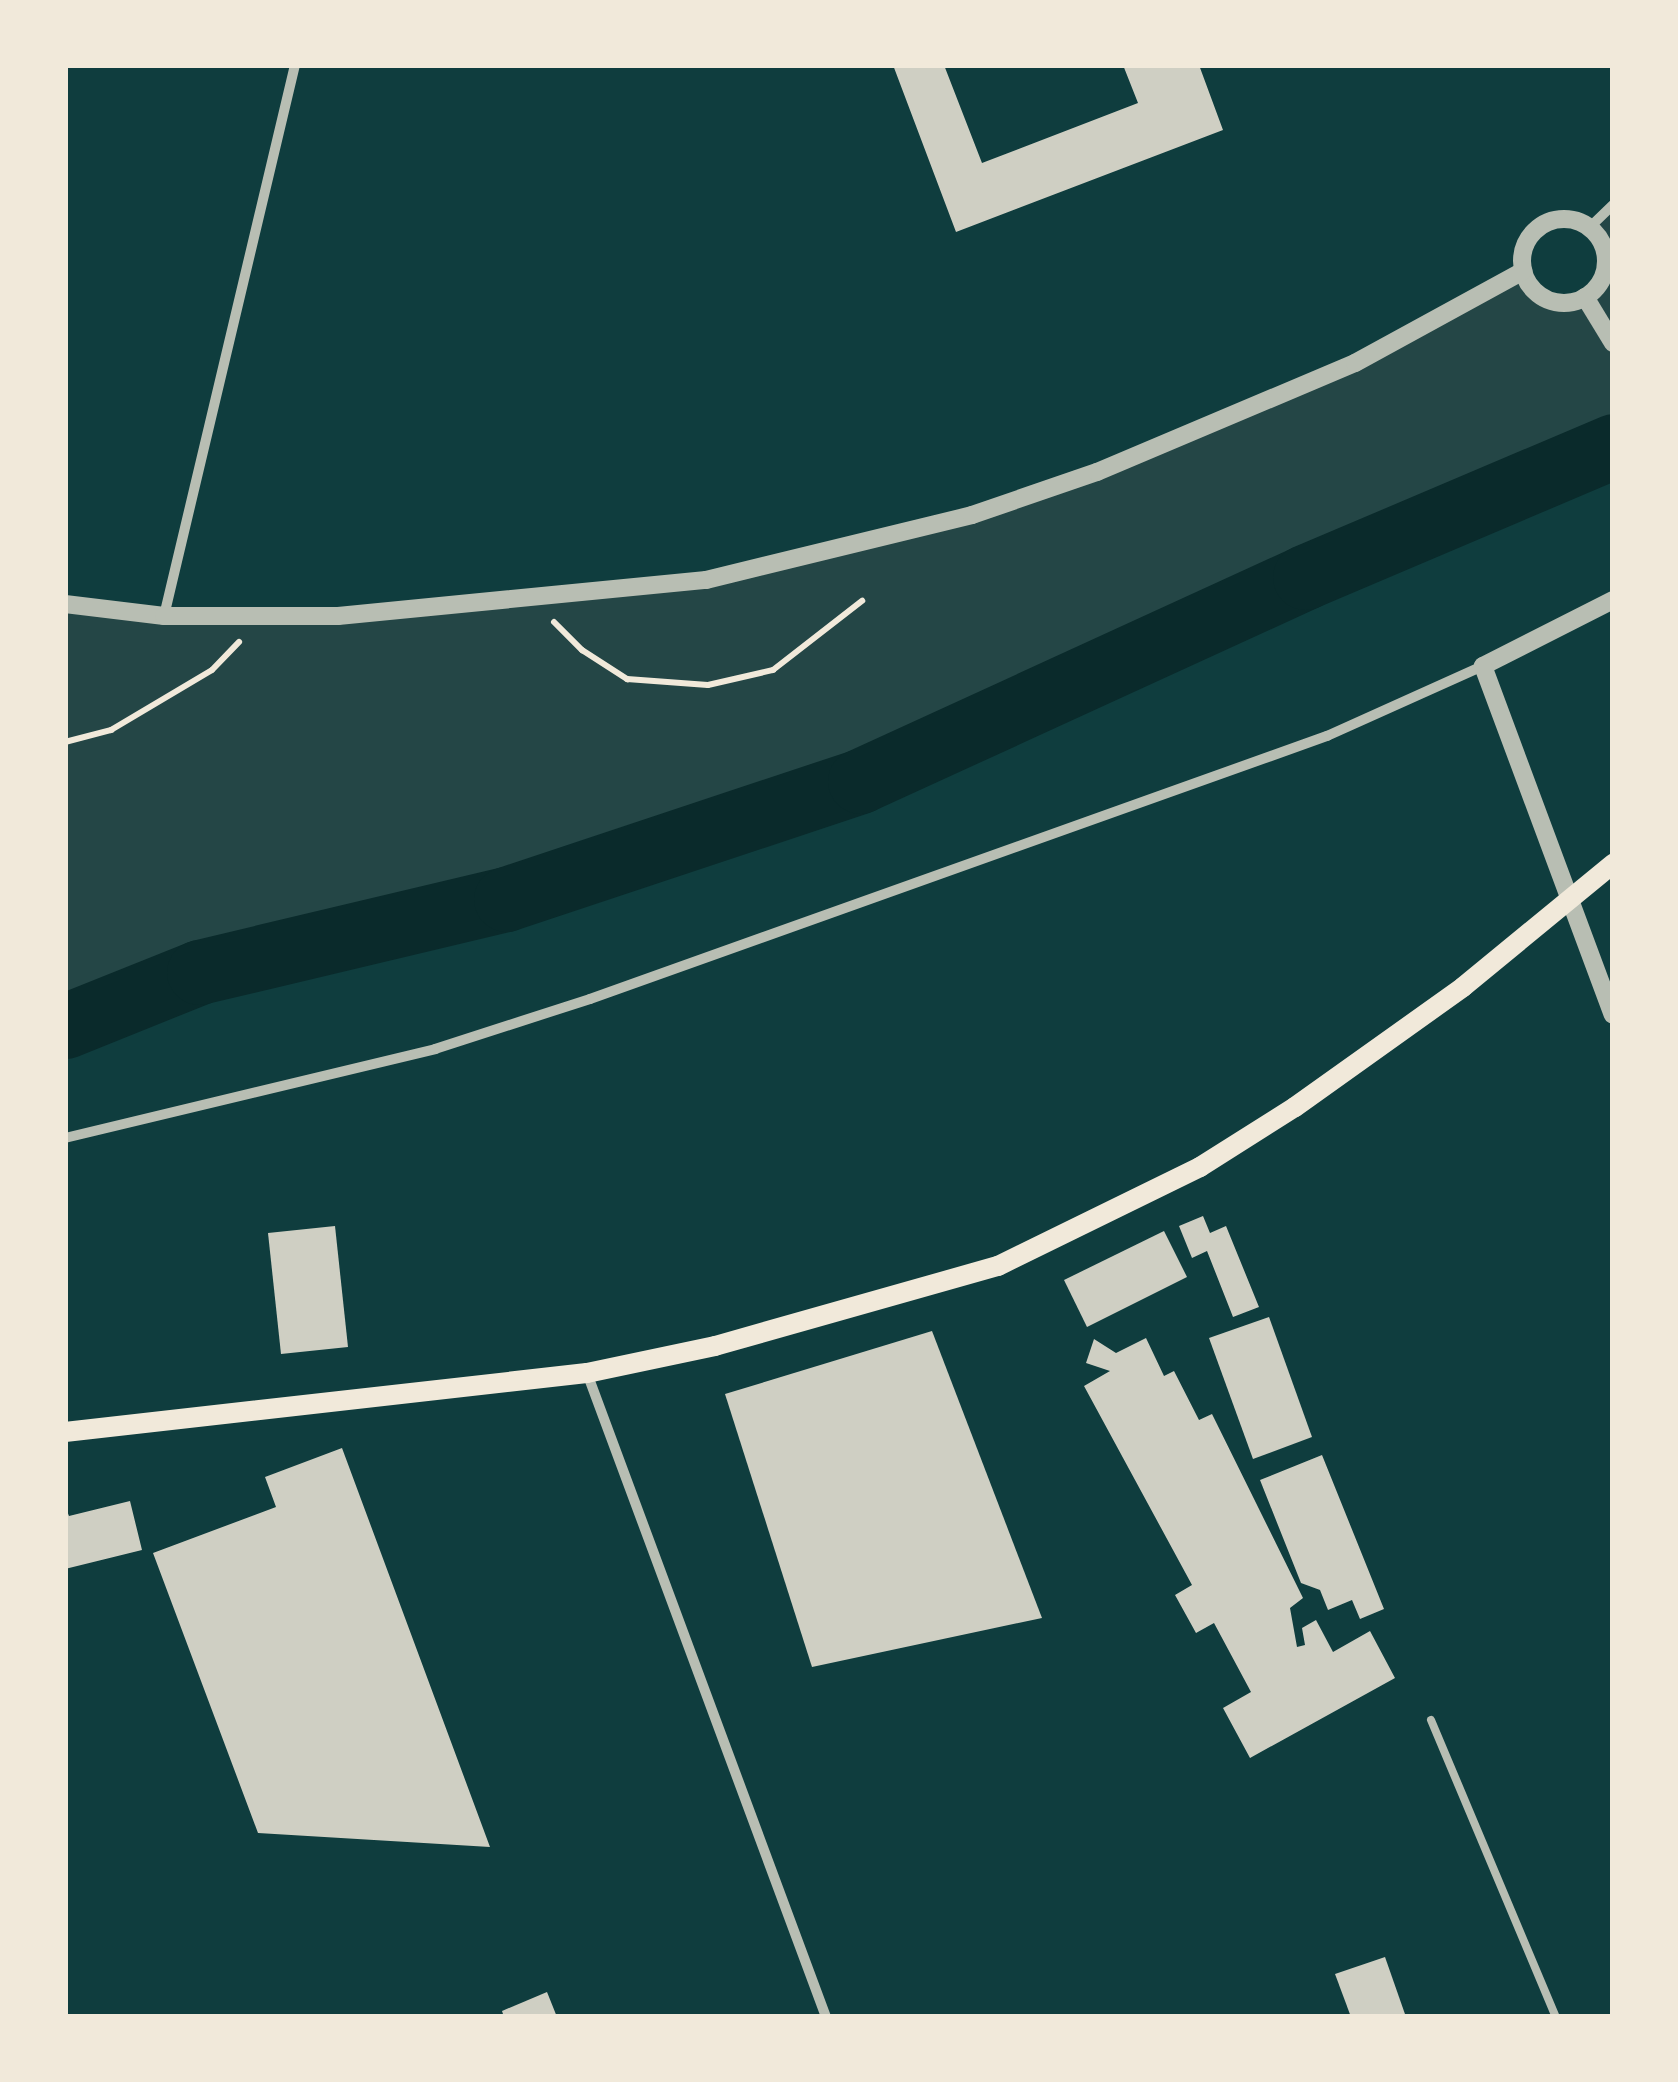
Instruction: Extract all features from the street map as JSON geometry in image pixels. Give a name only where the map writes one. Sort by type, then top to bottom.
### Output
[{"type":"main road","points":[[65,1432],[587,1372],[910,1296],[998,1266],[1099,1219],[1296,1107],[1462,987],[1568,896],[1613,864]]},
{"type":"street","points":[[164,616],[295,65]]},
{"type":"street","points":[[1590,227],[1613,205]]},
{"type":"street","points":[[1568,218],[1590,227],[1604,244],[1606,267],[1585,297],[1548,300],[1523,271],[1527,238],[1545,222],[1568,218]]},
{"type":"street","points":[[65,604],[164,616],[265,616],[532,600],[706,580],[972,514],[1097,472],[1355,363],[1523,271]]},
{"type":"street","points":[[1585,297],[1613,343]]},
{"type":"street","points":[[65,1138],[435,1049],[590,999],[1327,736],[1483,666],[1613,600]]},
{"type":"street","points":[[1483,666],[1613,1015]]},
{"type":"street","points":[[587,1372],[826,2017]]},
{"type":"lane","points":[[1432,1720],[1556,2017]]},
{"type":"path","points":[[532,600],[582,650],[628,679],[708,685],[773,670],[862,601]]},
{"type":"path","points":[[65,742],[112,730],[212,670],[265,616]]},
{"type":"shaded area","points":[[1613,205],[1613,446],[1305,577],[860,781],[506,899],[199,972],[65,1026],[65,604],[265,616],[706,580],[972,515],[1355,363],[1523,271],[1547,300],[1585,297],[1606,267],[1604,244],[1590,227]]},
{"type":"building","points":[[893,65],[944,65],[982,163],[1138,103],[1123,65],[1199,65],[1223,130],[956,232]]},
{"type":"building","points":[[1203,1216],[1210,1233],[1226,1226],[1259,1307],[1233,1317],[1207,1251],[1192,1258],[1179,1226]]},
{"type":"building","points":[[335,1226],[348,1347],[281,1354],[268,1233]]},
{"type":"building","points":[[1164,1231],[1187,1277],[1087,1327],[1064,1280]]},
{"type":"building","points":[[1269,1317],[1312,1437],[1253,1459],[1209,1338]]},
{"type":"building","points":[[932,1331],[1042,1618],[812,1667],[725,1394]]},
{"type":"building","points":[[1146,1338],[1164,1376],[1174,1371],[1199,1420],[1212,1414],[1303,1598],[1290,1608],[1297,1647],[1305,1645],[1302,1628],[1316,1620],[1333,1652],[1370,1631],[1395,1678],[1250,1758],[1223,1708],[1251,1692],[1214,1623],[1196,1633],[1175,1595],[1192,1585],[1084,1386],[1110,1371],[1086,1363],[1094,1339],[1116,1353]]},
{"type":"building","points":[[342,1448],[490,1847],[258,1833],[153,1553],[276,1507],[265,1477]]},
{"type":"building","points":[[1322,1455],[1384,1609],[1360,1619],[1352,1600],[1328,1610],[1320,1590],[1301,1583],[1260,1480]]},
{"type":"building","points":[[130,1501],[142,1550],[65,1569],[65,1506],[69,1516]]},
{"type":"building","points":[[1385,1957],[1406,2017],[1351,2017],[1335,1974]]},
{"type":"building","points":[[547,1992],[557,2017],[504,2017],[502,2011]]},
{"type":"waterway","points":[[65,1026],[199,972],[506,899],[860,781],[1305,577],[1613,446]]}]
